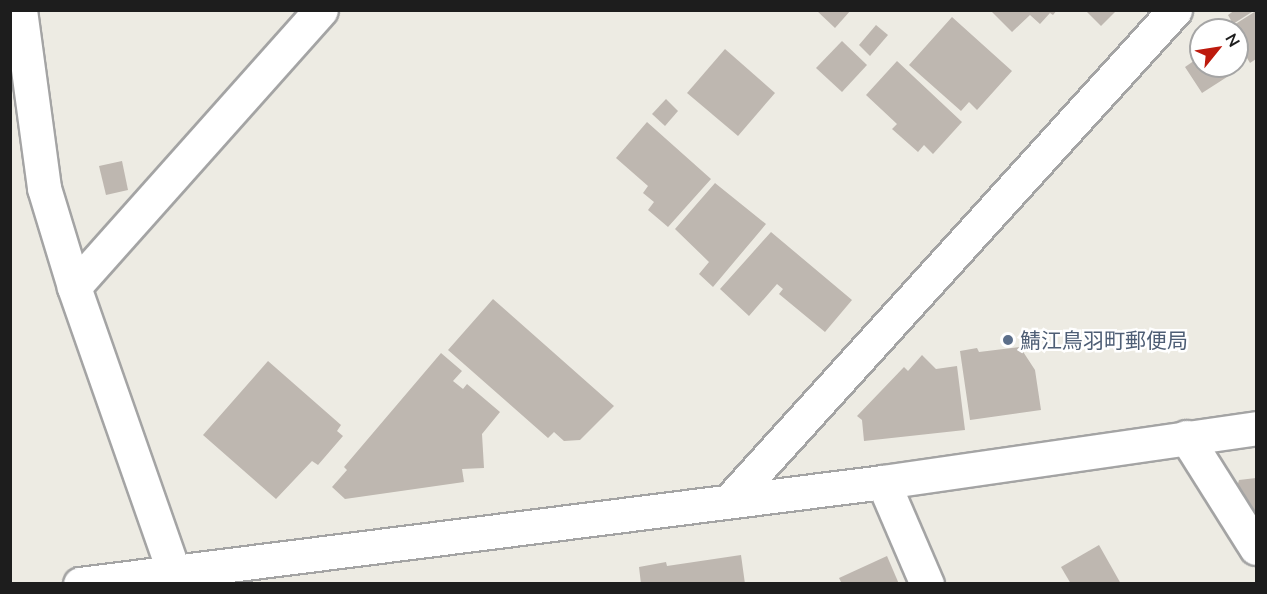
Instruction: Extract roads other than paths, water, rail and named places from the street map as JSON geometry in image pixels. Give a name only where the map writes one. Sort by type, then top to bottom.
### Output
[{"type":"street","points":[[20,10],[44,188],[74,287],[175,578]]},
{"type":"street","points":[[74,287],[321,10]]},
{"type":"street","points":[[729,500],[1175,10]]},
{"type":"street","points":[[80,584],[132,576],[175,578],[729,500],[882,482],[1257,428]]},
{"type":"street","points":[[1186,437],[1257,548]]},
{"type":"street","points":[[882,482],[927,584]]},
{"type":"place","name":"鯖江鳥羽町郵便局","points":[[1008,340]]}]
